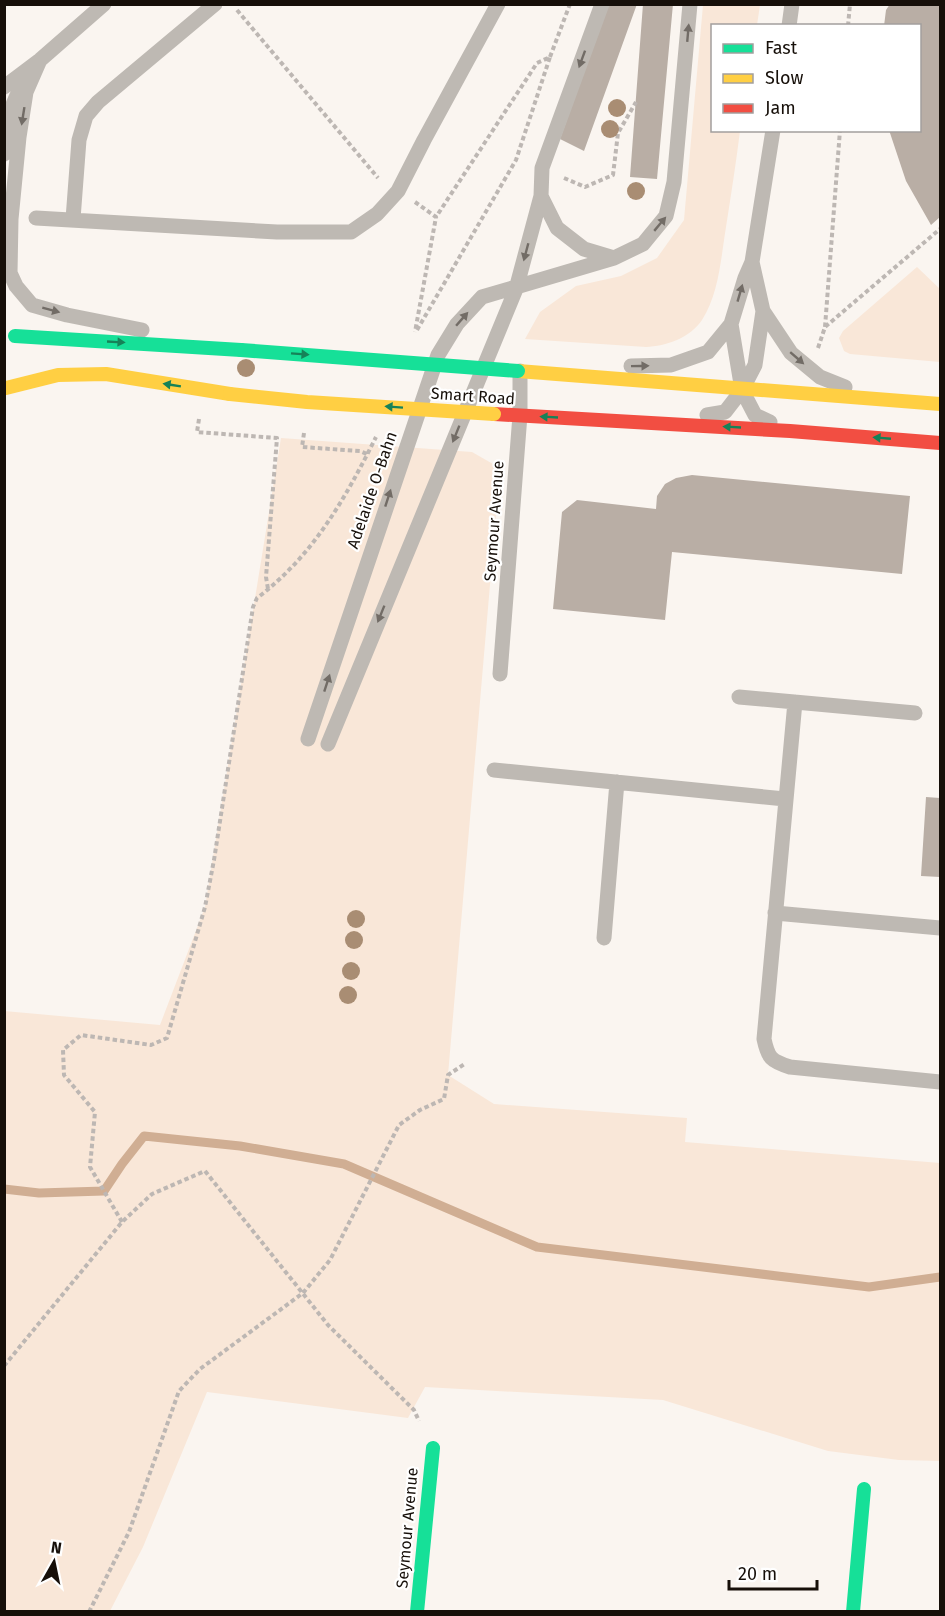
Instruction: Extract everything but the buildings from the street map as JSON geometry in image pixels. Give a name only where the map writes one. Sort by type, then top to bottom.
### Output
[{"type":"main road","points":[[7,322],[15,336],[18,354]]},
{"type":"main road","name":"Smart Road","points":[[15,336],[518,370],[742,390],[940,404]]},
{"type":"main road","points":[[5,388],[15,370]]},
{"type":"main road","name":"Smart Road","points":[[5,388],[58,375],[106,374],[230,394],[307,402],[790,430],[940,443]]},
{"type":"main road","name":"Seymour Avenue","points":[[417,1611],[433,1448]]},
{"type":"main road","points":[[853,1611],[864,1489]]},
{"type":"lane","points":[[4,87],[40,60],[104,4]]},
{"type":"lane","points":[[73,219],[79,140],[86,116],[105,96],[215,4]]},
{"type":"lane","points":[[36,218],[277,232],[351,232],[377,214],[398,191],[498,4]]},
{"type":"lane","points":[[327,744],[516,289],[541,196],[542,168],[602,4]]},
{"type":"lane","name":"Adelaide O-Bahn","points":[[308,739],[438,355],[457,324],[482,297],[516,289],[614,258],[643,243],[666,216],[674,182],[690,4]]},
{"type":"lane","points":[[789,24],[792,4]]},
{"type":"lane","points":[[4,154],[8,120],[14,99],[40,60]]},
{"type":"lane","points":[[40,60],[26,92],[19,137],[9,252],[10,273],[16,286],[32,305],[67,315],[242,350]]},
{"type":"lane","points":[[518,370],[671,365],[708,352],[731,324],[752,262],[773,132]]},
{"type":"lane","points":[[541,196],[557,228],[584,249],[614,258]]},
{"type":"lane","points":[[604,420],[674,419],[725,412],[742,390],[755,365],[763,311],[752,262]]},
{"type":"lane","points":[[763,311],[791,352],[820,377],[858,392],[940,404]]},
{"type":"lane","points":[[731,324],[742,390],[755,416],[790,430]]},
{"type":"lane","name":"Seymour Avenue","points":[[500,674],[520,415],[518,370]]},
{"type":"lane","points":[[739,696],[915,714]]},
{"type":"lane","points":[[795,702],[764,1039],[767,1052],[774,1062],[790,1067],[940,1082]]},
{"type":"lane","points":[[494,770],[785,799]]},
{"type":"lane","points":[[604,938],[617,782]]},
{"type":"lane","points":[[775,913],[940,928]]},
{"type":"path","points":[[415,334],[516,160],[570,4]]},
{"type":"path","points":[[848,24],[850,4]]},
{"type":"path","points":[[232,5],[377,178],[436,217]]},
{"type":"path","points":[[415,334],[436,217],[537,63],[550,57]]},
{"type":"path","points":[[561,176],[585,187],[613,175],[618,133],[636,102]]},
{"type":"path","points":[[814,357],[825,327],[840,132]]},
{"type":"path","points":[[825,327],[940,229]]},
{"type":"path","points":[[415,334],[449,337]]},
{"type":"path","points":[[199,418],[197,432],[277,438],[266,577],[268,590]]},
{"type":"path","points":[[304,426],[302,447],[360,451],[367,454]]},
{"type":"path","points":[[122,1222],[90,1167],[95,1112],[64,1075],[63,1050],[81,1035],[151,1045],[167,1038],[207,897],[253,607],[257,598],[300,561],[325,528],[380,429]]},
{"type":"path","points":[[89,1611],[129,1532],[179,1391],[200,1369],[303,1293],[330,1260],[399,1125],[420,1110],[444,1099],[448,1075],[466,1063]]},
{"type":"path","points":[[4,1366],[122,1222],[152,1194],[206,1171],[328,1325],[414,1410],[433,1448]]},
{"type":"shaded area","points":[[703,5],[760,5],[757,24],[711,24],[711,132],[740,132],[718,275],[712,299],[702,320],[691,332],[677,340],[646,347],[525,339],[540,312],[576,286],[621,276],[657,258],[684,220]]},
{"type":"shaded area","points":[[917,267],[940,289],[940,362],[850,354],[844,351],[839,338],[843,331]]},
{"type":"shaded area","points":[[281,438],[472,452],[500,468],[448,1075],[494,1104],[687,1118],[685,1142],[940,1163],[940,1461],[899,1460],[828,1451],[663,1400],[425,1387],[408,1418],[207,1392],[143,1547],[110,1611],[5,1611],[4,1011],[160,1025],[205,907]]},
{"type":"waterway","points":[[4,1189],[39,1193],[104,1191],[144,1136],[240,1146],[344,1164],[537,1247],[869,1287],[940,1277]]},
{"type":"traffic: fast","points":[[15,336],[241,350]]},
{"type":"traffic: fast","points":[[241,350],[518,371]]},
{"type":"traffic: fast","points":[[417,1612],[433,1448]]},
{"type":"traffic: fast","points":[[853,1612],[864,1489]]},
{"type":"traffic: slow","points":[[518,371],[940,404]]},
{"type":"traffic: slow","points":[[6,388],[58,375],[106,374],[230,394]]},
{"type":"traffic: slow","points":[[230,394],[307,402],[494,414]]},
{"type":"traffic: jam","points":[[494,414],[790,431],[940,443]]}]
